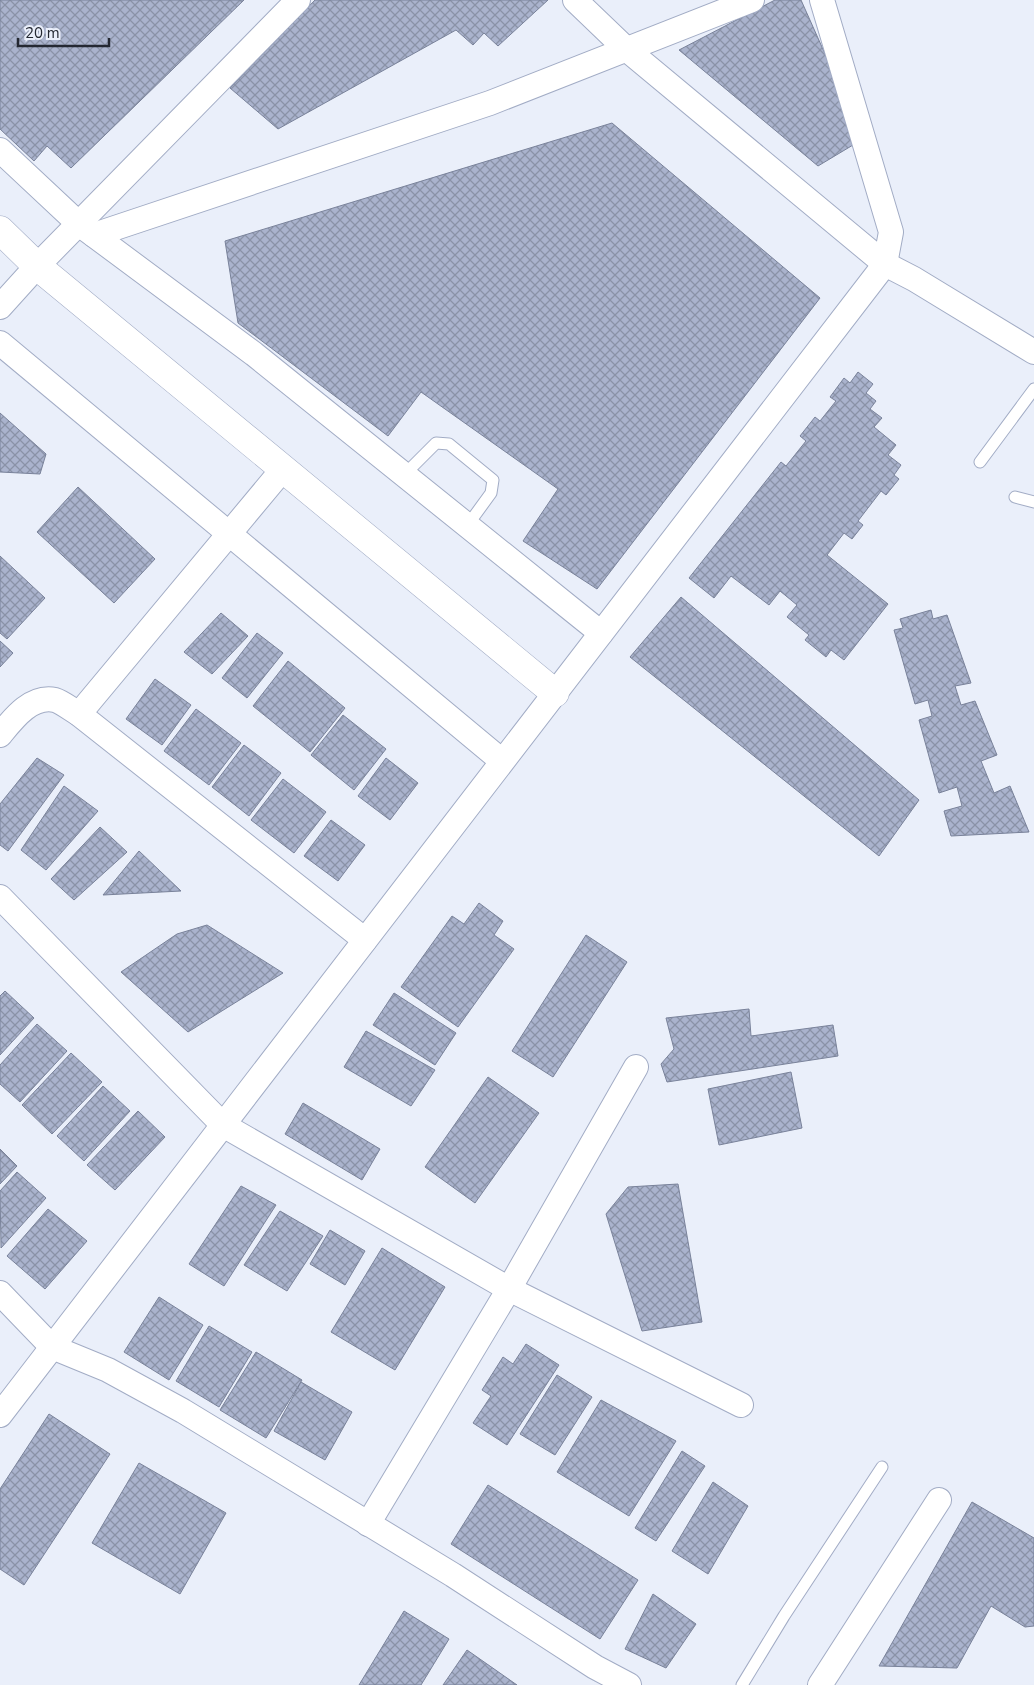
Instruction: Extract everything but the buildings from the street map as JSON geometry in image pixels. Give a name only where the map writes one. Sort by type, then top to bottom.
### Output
[{"type":"street","points":[[0,307],[37,266],[86,229],[298,0]]},
{"type":"street","points":[[575,0],[625,48],[885,264],[914,279],[1034,352]]},
{"type":"street","points":[[86,229],[490,103],[625,48],[752,0]]},
{"type":"street","points":[[0,1415],[885,264],[891,232],[822,0]]},
{"type":"street","points":[[0,150],[86,229],[254,354],[601,633]]},
{"type":"street","points":[[0,230],[37,266],[555,693]]},
{"type":"street","points":[[0,343],[228,535],[502,761]]},
{"type":"street","points":[[79,714],[283,468]]},
{"type":"street","points":[[0,734],[18,713],[36,701],[55,700],[79,714],[365,940]]},
{"type":"street","points":[[0,897],[223,1125],[508,1289],[741,1405]]},
{"type":"street","points":[[368,1524],[508,1289],[636,1066]]},
{"type":"street","points":[[0,1293],[52,1347],[108,1370],[184,1411],[453,1575],[595,1666],[629,1685]]},
{"type":"street","points":[[820,1685],[939,1500]]},
{"type":"lane","points":[[980,462],[1034,389]]},
{"type":"lane","points":[[404,475],[436,443],[449,444],[493,480],[491,493],[467,526]]},
{"type":"lane","points":[[1015,497],[1034,502]]},
{"type":"lane","points":[[742,1685],[784,1616],[882,1467]]}]
